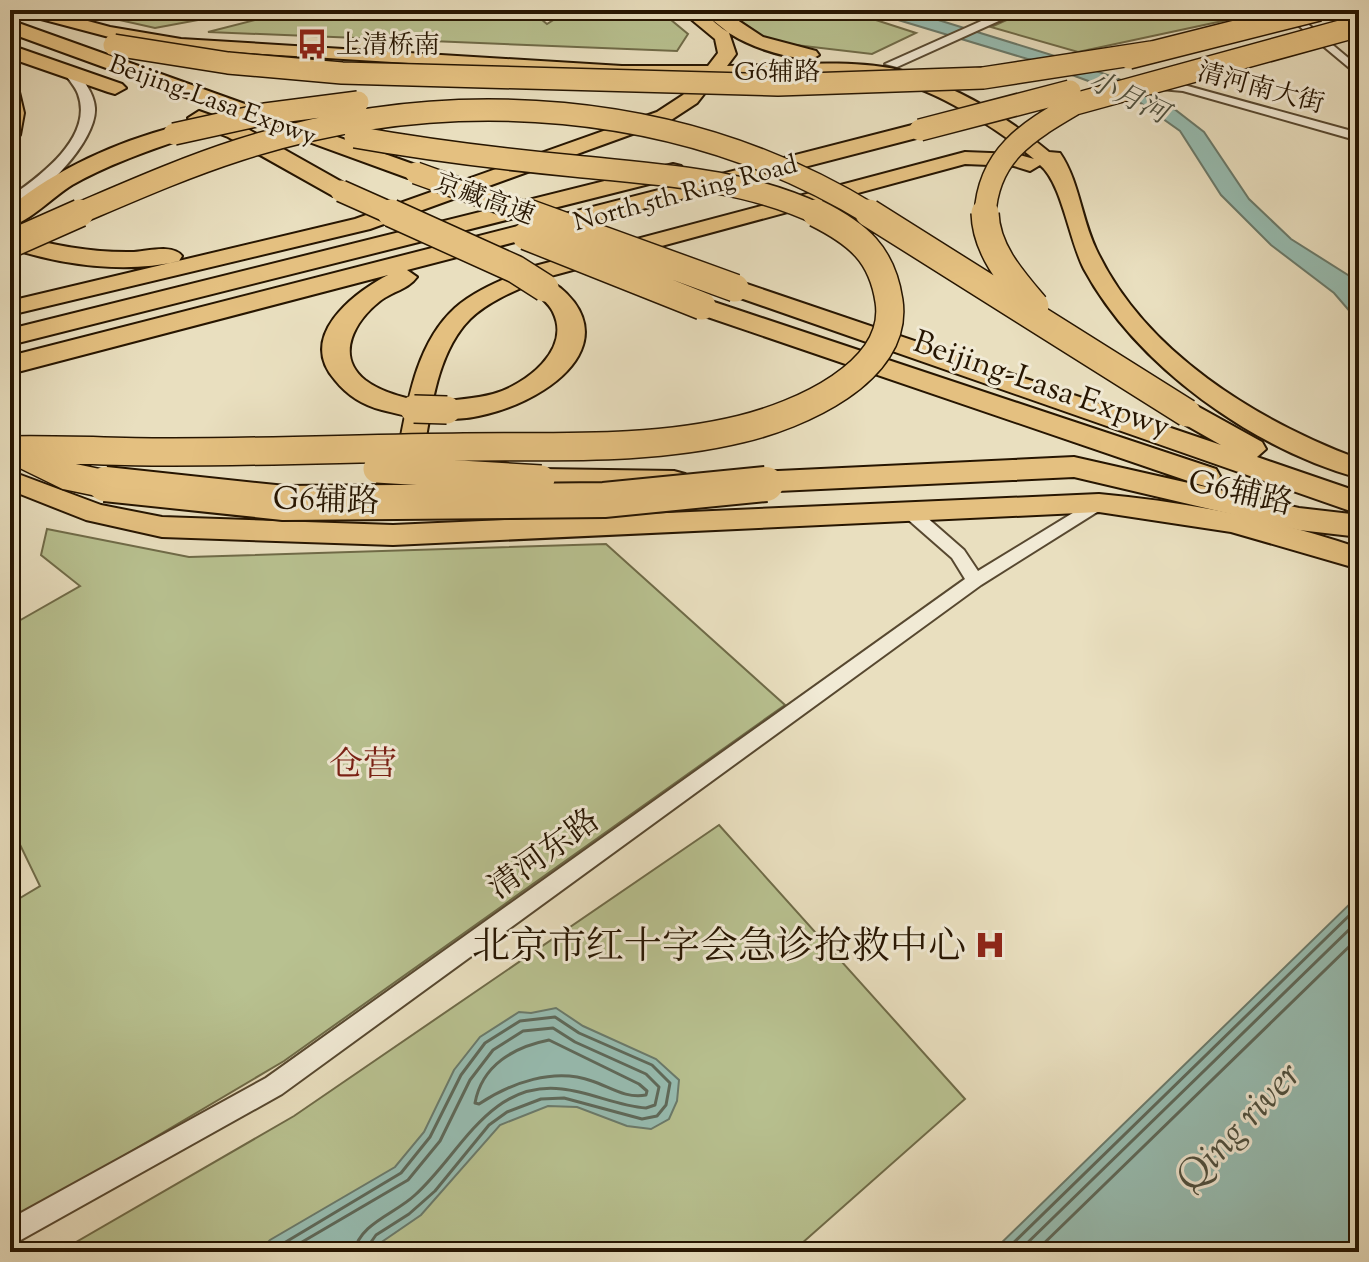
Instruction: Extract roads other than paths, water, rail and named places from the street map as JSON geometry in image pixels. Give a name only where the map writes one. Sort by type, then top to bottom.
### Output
[{"type":"highway","name":"North 5th Ring Road","points":[[10,337],[1319,10]]},
{"type":"highway","points":[[10,15],[355,137],[512,160],[669,175],[773,195],[842,227],[883,271],[891,301],[888,331],[869,364],[829,396],[777,418],[713,435],[615,444],[170,452],[10,448]]},
{"type":"highway","name":"North 5th Ring Road","points":[[10,365],[1359,16]]},
{"type":"highway","name":"Beijing-Lasa Expwy","points":[[10,26],[406,179]]},
{"type":"highway","points":[[1060,331],[1021,292],[995,257],[983,219],[991,173],[1008,148],[1041,121],[1075,104],[1126,87],[1359,26]]},
{"type":"highway","points":[[49,29],[177,58],[300,71],[490,80],[802,86]]},
{"type":"highway","name":"Beijing-Lasa Expwy","points":[[10,37],[406,179]]},
{"type":"highway","points":[[10,51],[139,96]]},
{"type":"highway","points":[[10,219],[53,186],[132,148],[231,119],[307,106],[986,78],[1151,52]]},
{"type":"highway","points":[[10,243],[173,175],[241,150],[317,129],[390,116],[451,111],[515,110],[630,122],[737,149],[794,172],[1060,331],[1187,413],[1329,493]]},
{"type":"highway","points":[[180,111],[236,132],[341,191],[515,269],[545,288],[565,310],[569,326],[566,351],[540,382],[498,402],[447,410],[414,409],[368,397],[340,372],[335,359],[337,335],[342,322],[355,306],[374,291],[438,265],[661,199]]},
{"type":"highway","name":"京藏高速","points":[[406,179],[735,288]]},
{"type":"highway","name":"京藏高速","points":[[406,179],[702,306]]},
{"type":"highway","name":"Beijing-Lasa Expwy","points":[[735,288],[1329,493],[1356,519]]},
{"type":"highway","name":"Beijing-Lasa Expwy","points":[[702,306],[1356,519]]},
{"type":"highway","points":[[10,448],[67,476],[122,488],[284,503],[604,500],[902,474],[1074,467],[1299,519],[1356,519]]},
{"type":"highway","points":[[170,452],[541,479],[770,484]]},
{"type":"main road","name":"G6辅路","points":[[28,10],[109,32],[181,44],[452,63],[622,71],[721,62],[895,75],[968,104],[1030,146],[1063,174],[1085,249],[1117,305],[1181,368],[1248,419],[1359,469]]},
{"type":"main road","points":[[10,308],[362,224],[664,116],[690,99],[721,62],[723,37],[689,10]]},
{"type":"main road","points":[[711,10],[750,39],[774,51]]},
{"type":"main road","points":[[10,243],[40,253],[101,259],[169,256],[363,213],[655,106],[721,62],[751,50],[892,64],[953,87],[1017,121],[1045,142],[1063,174]]},
{"type":"main road","points":[[10,92],[14,113],[10,135]]},
{"type":"main road","points":[[393,535],[430,369],[461,315],[495,292],[539,272],[965,158],[1016,160],[1063,174]]},
{"type":"main road","name":"G6辅路","points":[[12,482],[96,513],[162,527],[393,535],[1099,503],[1158,508],[1219,519],[1314,542],[1359,559]]},
{"type":"street","points":[[976,10],[1000,18]]},
{"type":"street","points":[[892,64],[1017,10]]},
{"type":"street","points":[[1285,10],[1359,73]]},
{"type":"street","points":[[10,204],[59,166],[78,141],[88,117],[87,96],[71,73]]},
{"type":"street","name":"清河南大街","points":[[1150,86],[1184,88],[1359,137]]},
{"type":"street","name":"清河东路","points":[[10,1233],[274,1086],[975,581],[1099,503]]},
{"type":"street","points":[[910,512],[958,554],[975,581]]},
{"type":"water","points":[[865,10],[906,10],[1058,57],[1151,91],[1204,132],[1249,199],[1291,239],[1359,282],[1359,322],[1334,293],[1271,245],[1221,195],[1180,131],[1132,97],[1031,60]]},
{"type":"water","name":"Qing river","points":[[1359,895],[1359,1252],[992,1252]]},
{"type":"water","points":[[556,1008],[583,1026],[656,1059],[679,1080],[677,1101],[669,1119],[651,1129],[627,1126],[577,1107],[548,1106],[500,1125],[421,1215],[367,1252],[258,1252],[270,1240],[395,1167],[424,1132],[454,1070],[480,1037],[519,1012]]},
{"type":"place","name":"上清桥南","points":[[312,44]]},
{"type":"place","name":"北京市红十字会急诊抢救中心","points":[[990,945]]},
{"type":"district","name":"仓营","points":[[363,763]]},
{"type":"water label","name":"小月河","points":[[1129,96]]}]
